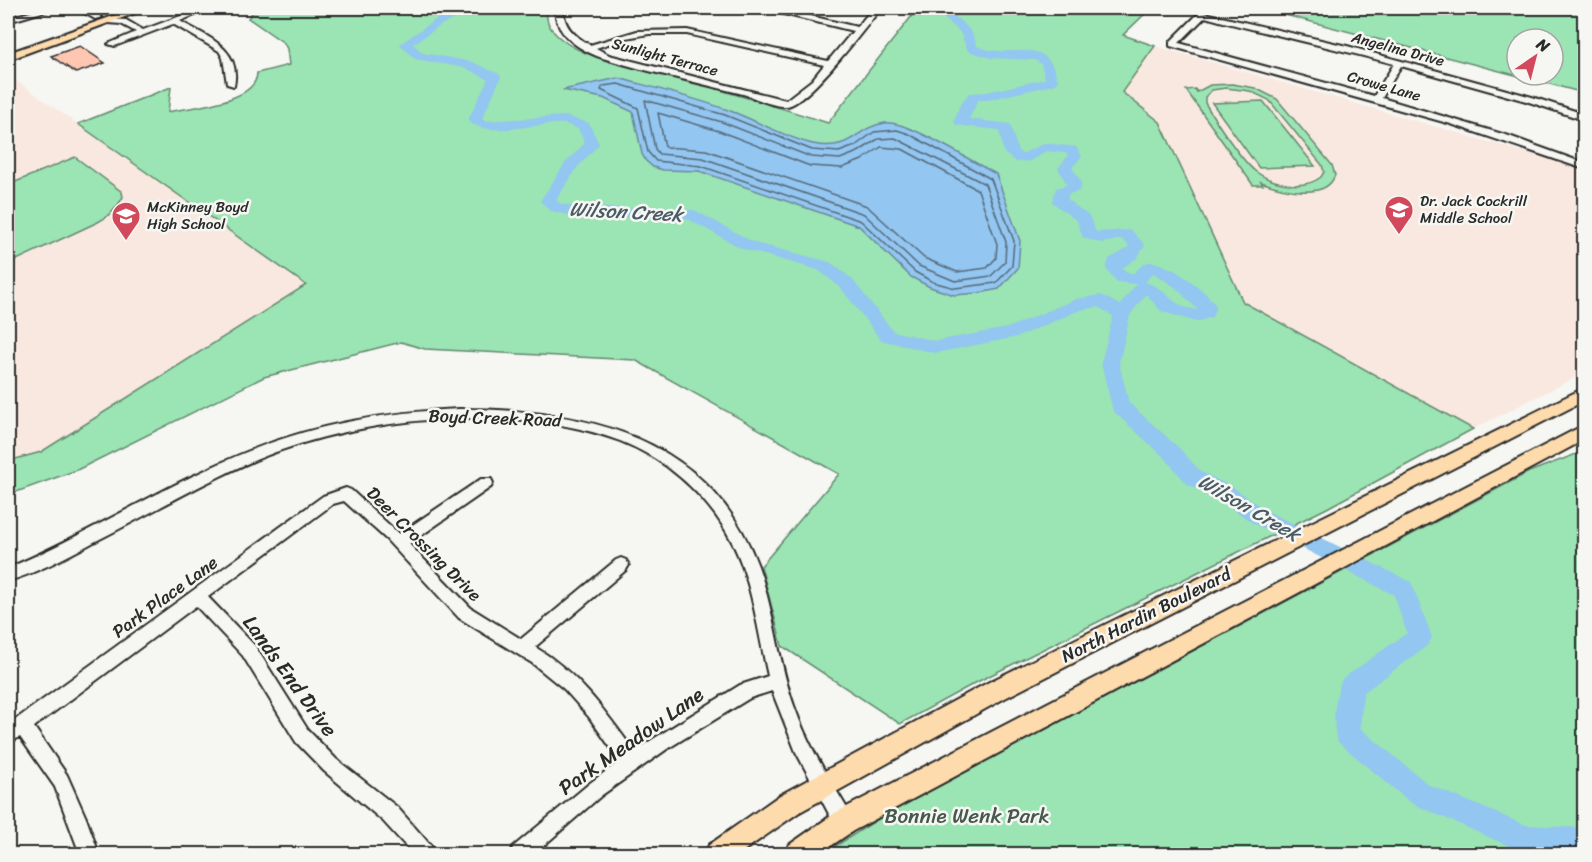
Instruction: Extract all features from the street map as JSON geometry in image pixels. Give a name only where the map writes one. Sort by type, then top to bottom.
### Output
[{"type":"main road","points":[[8,48],[122,8]]},
{"type":"main road","points":[[8,57],[113,22],[144,8]]},
{"type":"main road","points":[[98,17],[113,22]]},
{"type":"main road","name":"North Hardin Boulevard","points":[[718,855],[756,826],[824,785],[997,690],[1584,394]]},
{"type":"main road","points":[[798,855],[844,822],[1584,432]]},
{"type":"street","points":[[8,20],[52,8]]},
{"type":"street","points":[[80,8],[98,17]]},
{"type":"street","points":[[112,44],[208,8]]},
{"type":"street","name":"Sunlight Terrace","points":[[560,8],[559,13],[565,30],[573,39],[606,57],[776,102],[787,103],[793,100],[815,82],[830,64]]},
{"type":"street","points":[[770,8],[790,9],[816,21],[858,30]]},
{"type":"street","points":[[589,48],[631,32],[667,30],[687,32],[830,64],[877,8]]},
{"type":"street","name":"Angelina Drive","points":[[1173,44],[1203,14],[1529,99],[1584,117]]},
{"type":"street","points":[[173,21],[222,49],[227,58],[231,84]]},
{"type":"street","points":[[133,37],[112,26],[113,22],[123,22],[143,33]]},
{"type":"street","name":"Crowe Lane","points":[[1173,44],[1269,73],[1326,85],[1494,134],[1584,166]]},
{"type":"street","points":[[1376,100],[1398,64]]},
{"type":"street","name":"Boyd Creek Road","points":[[8,575],[60,553],[238,462],[324,432],[376,420],[426,414],[521,415],[556,418],[605,430],[650,449],[684,472],[713,500],[732,527],[747,558],[758,592],[778,681],[799,742],[844,822]]},
{"type":"street","points":[[398,543],[486,483]]},
{"type":"street","name":"Deer Crossing Drive","points":[[346,494],[398,543],[465,614],[523,648],[556,671],[583,696],[632,764]]},
{"type":"street","name":"Park Place Lane","points":[[15,730],[328,500],[346,494]]},
{"type":"street","points":[[523,648],[546,626],[621,565]]},
{"type":"street","name":"Lands End Drive","points":[[198,597],[249,651],[302,736],[330,765],[390,814],[424,855]]},
{"type":"street","name":"Park Meadow Lane","points":[[520,855],[597,789],[671,736],[746,691],[778,681]]},
{"type":"street","points":[[15,730],[61,781],[73,808],[88,855]]},
{"type":"shaded area","name":"Dr. Jack Cockrill Middle School","points":[[1155,46],[1584,169],[1584,373],[1473,429],[1243,302],[1160,122],[1121,92]]},
{"type":"shaded area","name":"McKinney Boyd High School","points":[[8,75],[306,285],[41,452],[8,461]]},
{"type":"green space","points":[[256,8],[548,8],[547,19],[555,33],[568,44],[590,55],[828,123],[918,8],[1151,8],[1123,35],[1155,46],[1122,92],[1160,122],[1243,302],[1473,429],[1327,508],[977,682],[900,724],[782,646],[761,566],[839,474],[635,360],[425,349],[401,342],[264,377],[77,470],[8,495],[8,461],[41,452],[306,285],[78,124],[171,87],[168,112],[221,102],[246,91],[254,83],[257,73],[289,65],[284,43],[248,18]]},
{"type":"green space","points":[[1258,8],[1584,8],[1584,93],[1561,87],[1565,87],[1565,27],[1505,27],[1505,72]]},
{"type":"green space","points":[[1232,84],[1255,88],[1277,99],[1332,165],[1335,175],[1330,183],[1313,191],[1290,190],[1261,182],[1263,185],[1253,185],[1186,90],[1195,89],[1197,92],[1210,85]],"holes":[[[1226,88],[1250,91],[1269,100],[1322,165],[1324,172],[1321,177],[1297,185],[1279,182],[1262,176],[1243,158],[1209,110],[1205,97],[1212,90]]]},
{"type":"green space","points":[[1263,101],[1315,166],[1259,168],[1212,103]]},
{"type":"green space","points":[[75,157],[122,192],[123,197],[112,212],[102,220],[8,264],[8,185]]},
{"type":"green space","name":"Bonnie Wenk Park","points":[[1584,451],[1584,854],[823,854],[883,816],[1529,472]]},
{"type":"water","points":[[618,78],[714,105],[813,144],[837,145],[875,125],[885,123],[909,128],[924,135],[996,174],[1020,241],[1018,268],[999,289],[954,295],[930,287],[911,277],[859,226],[699,171],[663,170],[653,167],[642,154],[633,112],[603,98],[563,90]]},
{"type":"building","points":[[80,46],[105,63],[76,73],[51,56]]},
{"type":"waterway","name":"Wilson Creek","points":[[452,8],[459,14],[439,22],[406,44],[419,56],[468,65],[495,77],[475,120],[483,125],[565,120],[584,126],[592,144],[571,165],[548,201],[556,208],[577,212],[689,213],[749,246],[824,266],[846,283],[887,336],[935,347],[1011,333],[1076,305],[1101,301],[1122,314]]},
{"type":"waterway","points":[[942,8],[943,12],[965,31],[972,48],[991,55],[1040,57],[1047,64],[1052,81],[987,96],[974,96],[966,107],[961,122],[1005,127],[1011,153],[1021,159],[1045,147],[1071,150],[1075,156],[1065,168],[1074,183],[1074,188],[1061,191],[1060,202],[1083,219],[1089,235],[1102,238],[1125,233],[1137,245],[1131,254],[1115,263],[1114,269],[1123,278],[1138,279],[1150,267],[1158,269],[1181,283],[1207,306],[1206,313],[1196,316],[1167,307],[1155,291],[1143,287],[1122,314]]},
{"type":"waterway","name":"Wilson Creek","points":[[1122,314],[1110,363],[1120,406],[1172,453],[1194,478],[1227,494],[1260,517],[1403,589],[1420,637],[1351,687],[1347,733],[1420,794],[1525,839],[1584,842]]},
{"type":"place","name":"Dr. Jack Cockrill Middle School","points":[[1399,236]]},
{"type":"place","name":"McKinney Boyd High School","points":[[126,242]]}]
